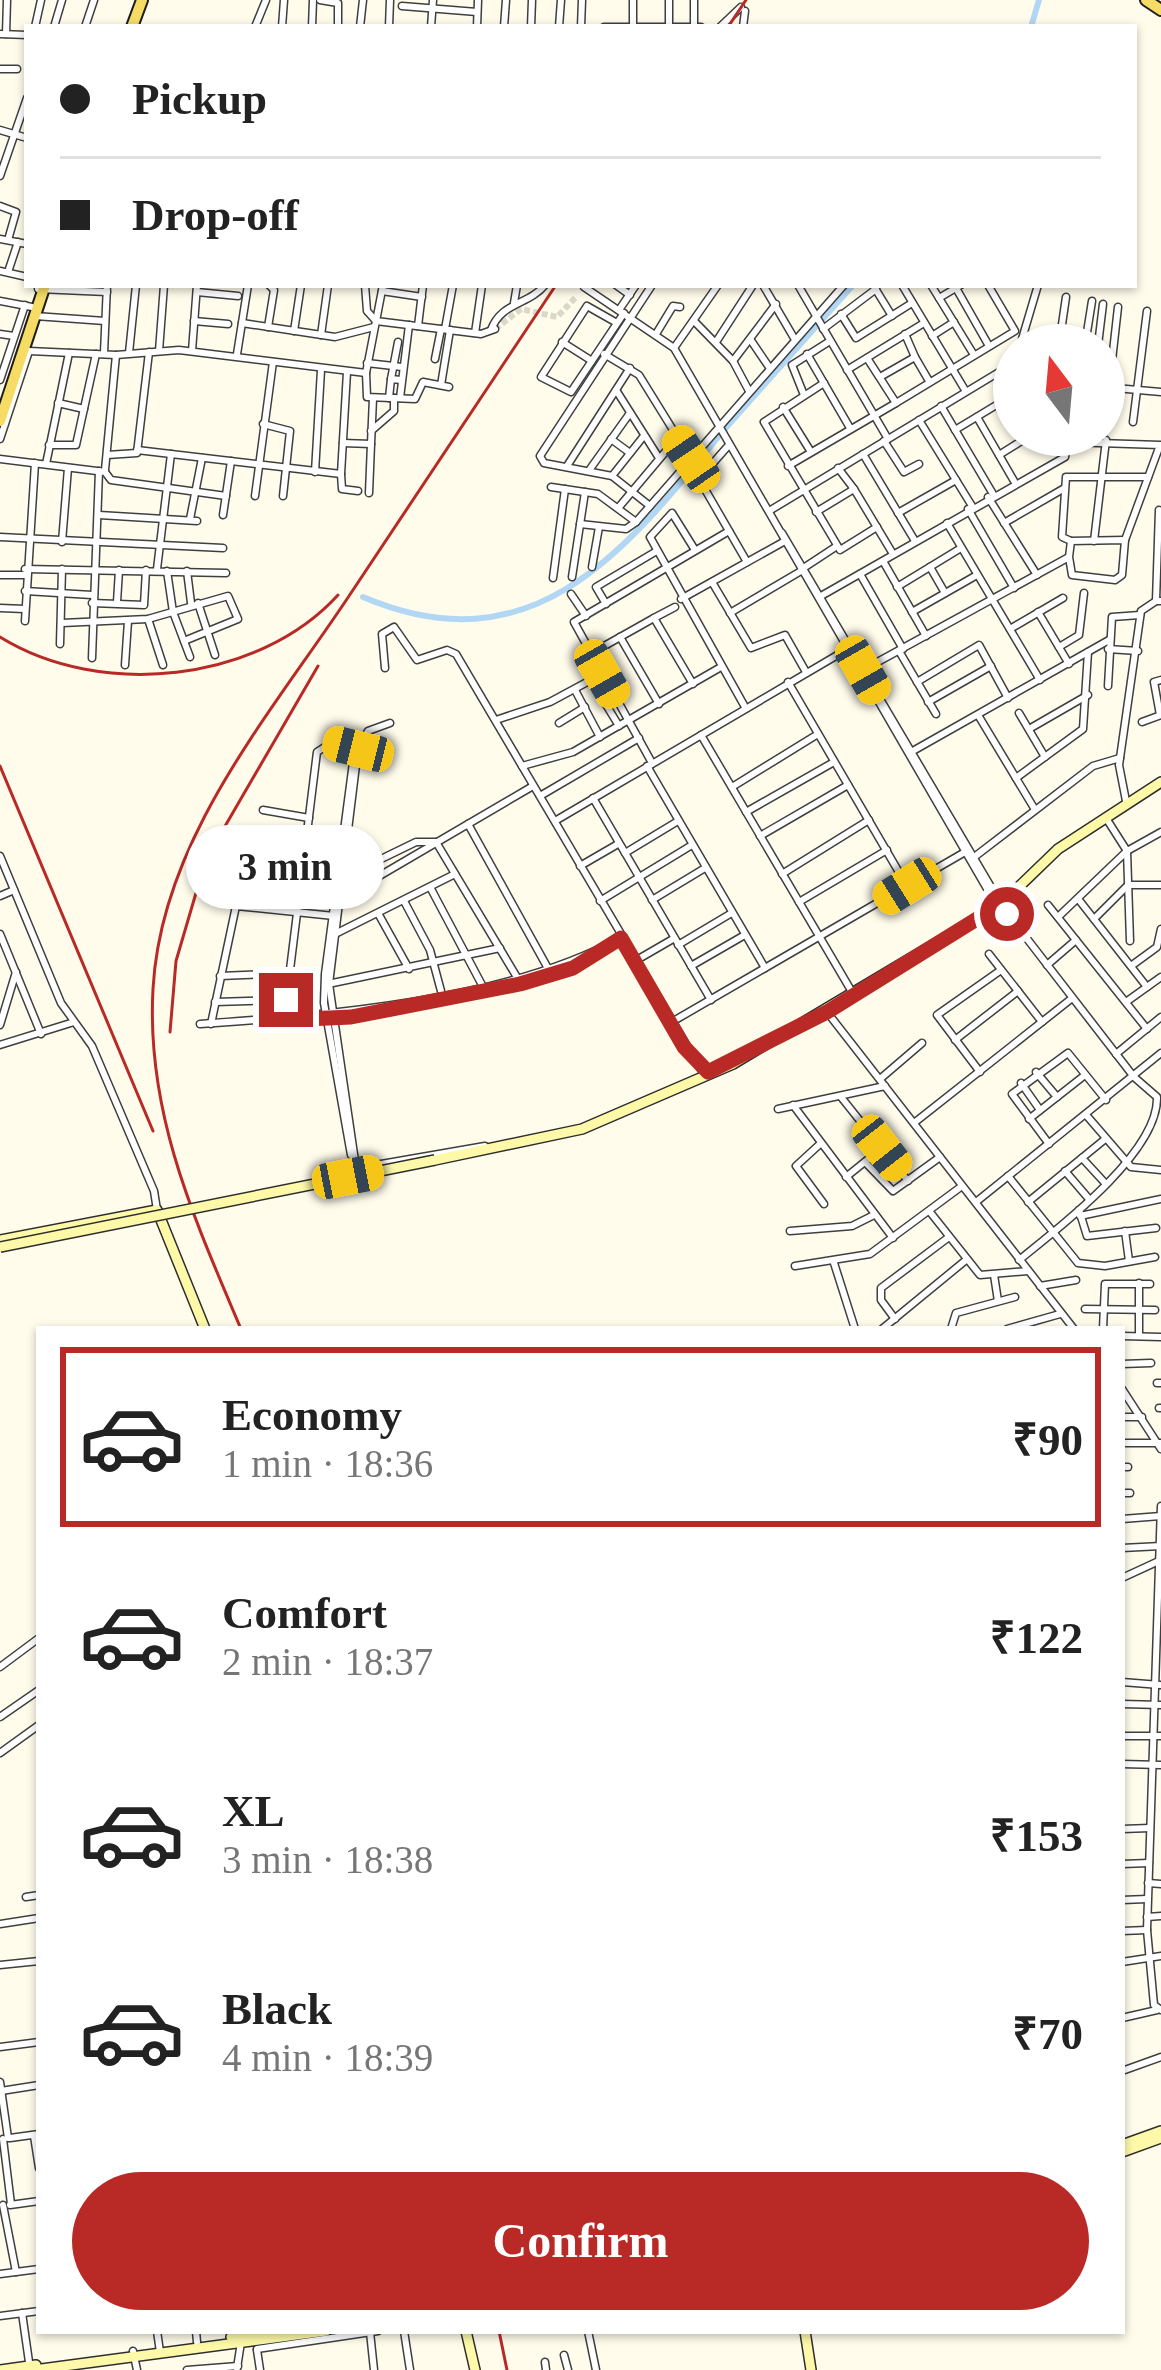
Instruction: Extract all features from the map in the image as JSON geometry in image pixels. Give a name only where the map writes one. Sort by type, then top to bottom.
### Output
[{"type":"main road","points":[[1146,0],[1160,4]]},
{"type":"main road","points":[[0,421],[41,288]]},
{"type":"main road","points":[[0,398],[29,335],[31,309]]},
{"type":"street","points":[[3,34],[7,0]]},
{"type":"street","points":[[317,0],[338,3],[338,24]]},
{"type":"street","points":[[477,24],[478,0]]},
{"type":"street","points":[[402,6],[433,4],[477,12]]},
{"type":"street","points":[[724,24],[743,9],[743,24]]},
{"type":"street","points":[[0,69],[17,69]]},
{"type":"street","points":[[0,130],[22,136],[1,173]]},
{"type":"street","points":[[0,206],[16,212],[4,240],[22,243],[4,272]]},
{"type":"street","points":[[50,445],[76,445],[100,354],[107,289],[74,288]]},
{"type":"street","points":[[130,353],[136,288]]},
{"type":"street","points":[[159,351],[164,288]]},
{"type":"street","points":[[192,350],[197,288],[238,296]]},
{"type":"street","points":[[237,354],[248,288]]},
{"type":"street","points":[[268,327],[272,288]]},
{"type":"street","points":[[293,331],[301,288]]},
{"type":"street","points":[[321,335],[328,288]]},
{"type":"street","points":[[365,288],[367,311],[376,324]]},
{"type":"street","points":[[422,297],[382,288],[364,394],[417,398],[423,382],[445,386],[440,360],[452,288]]},
{"type":"street","points":[[394,399],[423,288]]},
{"type":"street","points":[[475,333],[482,288]]},
{"type":"street","points":[[242,323],[339,337],[376,324],[475,333],[492,330],[514,302],[516,288]]},
{"type":"street","points":[[514,302],[532,297],[542,288]]},
{"type":"street","points":[[577,296],[583,288]]},
{"type":"street","points":[[588,288],[674,348],[969,855]]},
{"type":"street","points":[[620,288],[630,295]]},
{"type":"street","points":[[634,288],[604,354],[539,457],[544,464],[612,476],[650,506]]},
{"type":"street","points":[[617,323],[587,306],[541,374],[554,386],[571,392],[624,313],[649,288]]},
{"type":"street","points":[[674,348],[716,288]]},
{"type":"street","points":[[716,342],[751,288]]},
{"type":"street","points":[[765,288],[794,338]]},
{"type":"street","points":[[800,288],[904,472],[919,464]]},
{"type":"street","points":[[829,301],[830,288]]},
{"type":"street","points":[[819,323],[841,288]]},
{"type":"street","points":[[580,524],[626,530],[636,522],[794,338],[841,314],[874,288]]},
{"type":"street","points":[[876,288],[892,316]]},
{"type":"street","points":[[904,288],[966,392]]},
{"type":"street","points":[[933,288],[974,355]]},
{"type":"street","points":[[939,298],[955,288]]},
{"type":"street","points":[[959,288],[989,346]]},
{"type":"street","points":[[990,288],[1011,324]]},
{"type":"street","points":[[1028,324],[1037,288]]},
{"type":"street","points":[[1062,324],[1066,297]]},
{"type":"street","points":[[0,301],[105,321]]},
{"type":"street","points":[[1088,324],[1092,301]]},
{"type":"street","points":[[841,314],[856,338],[912,303]]},
{"type":"street","points":[[733,361],[776,304]]},
{"type":"street","points":[[1101,324],[1103,304]]},
{"type":"street","points":[[656,334],[673,306],[680,307]]},
{"type":"street","points":[[1115,324],[1118,308]]},
{"type":"street","points":[[0,378],[14,337],[31,309]]},
{"type":"street","points":[[1133,422],[1147,311]]},
{"type":"street","points":[[194,321],[228,324]]},
{"type":"street","points":[[694,321],[733,361],[749,391]]},
{"type":"street","points":[[932,336],[954,322]]},
{"type":"street","points":[[847,370],[924,323]]},
{"type":"street","points":[[0,334],[14,337]]},
{"type":"street","points":[[905,334],[930,382]]},
{"type":"street","points":[[0,439],[29,350],[29,335]]},
{"type":"street","points":[[750,338],[769,368]]},
{"type":"street","points":[[804,395],[791,368],[830,341]]},
{"type":"street","points":[[371,431],[394,411],[391,380],[398,342]]},
{"type":"street","points":[[562,342],[592,361]]},
{"type":"street","points":[[788,466],[993,344]]},
{"type":"street","points":[[29,350],[116,355],[192,350],[347,372],[402,367]]},
{"type":"street","points":[[107,455],[133,456],[137,450],[149,352]]},
{"type":"street","points":[[46,464],[69,353]]},
{"type":"street","points":[[604,354],[630,368],[691,459]]},
{"type":"street","points":[[807,354],[850,428]]},
{"type":"street","points":[[92,658],[93,570],[116,355]]},
{"type":"street","points":[[880,377],[915,357]]},
{"type":"street","points":[[423,358],[440,360]]},
{"type":"street","points":[[867,358],[896,403]]},
{"type":"street","points":[[255,496],[273,362]]},
{"type":"street","points":[[566,467],[630,368]]},
{"type":"street","points":[[315,472],[321,370]]},
{"type":"street","points":[[347,372],[342,489],[358,491]]},
{"type":"street","points":[[769,511],[993,376]]},
{"type":"street","points":[[391,380],[401,380]]},
{"type":"street","points":[[824,383],[764,420],[840,550],[877,527]]},
{"type":"street","points":[[1125,389],[1161,392]]},
{"type":"street","points":[[616,390],[659,458]]},
{"type":"street","points":[[369,493],[373,398]]},
{"type":"street","points":[[58,403],[84,409]]},
{"type":"street","points":[[941,406],[1036,575]]},
{"type":"street","points":[[955,430],[993,406]]},
{"type":"street","points":[[783,407],[811,452]]},
{"type":"street","points":[[589,471],[630,413]]},
{"type":"street","points":[[976,417],[993,444]]},
{"type":"street","points":[[920,420],[1013,588]]},
{"type":"street","points":[[262,424],[290,431],[283,496]]},
{"type":"street","points":[[612,476],[643,437]]},
{"type":"street","points":[[619,507],[676,438]]},
{"type":"street","points":[[611,440],[630,453]]},
{"type":"street","points":[[1071,541],[1072,575],[1115,580],[1122,575],[1125,540],[1160,440],[1125,440]]},
{"type":"street","points":[[343,443],[371,444]]},
{"type":"street","points":[[728,446],[699,479],[747,562]]},
{"type":"street","points":[[137,450],[341,474]]},
{"type":"street","points":[[157,570],[171,454]]},
{"type":"street","points":[[862,454],[915,541]]},
{"type":"street","points":[[1000,456],[1015,482]]},
{"type":"street","points":[[1094,541],[1105,456]]},
{"type":"street","points":[[821,596],[1065,457],[1062,537],[1125,540]]},
{"type":"street","points":[[98,515],[194,520],[202,458]]},
{"type":"street","points":[[0,459],[102,472],[111,481],[226,496]]},
{"type":"street","points":[[223,514],[231,461]]},
{"type":"street","points":[[25,621],[34,463]]},
{"type":"street","points":[[62,542],[68,467]]},
{"type":"street","points":[[838,468],[893,554]]},
{"type":"street","points":[[1066,477],[1149,477]]},
{"type":"street","points":[[898,513],[956,480]]},
{"type":"street","points":[[551,487],[585,492],[619,507],[636,522]]},
{"type":"street","points":[[1004,523],[1065,488]]},
{"type":"street","points":[[553,578],[565,489]]},
{"type":"street","points":[[815,512],[854,489]]},
{"type":"street","points":[[572,577],[585,492]]},
{"type":"street","points":[[1108,686],[1113,615],[1141,615],[1158,601],[1160,510],[1140,507]]},
{"type":"street","points":[[695,551],[672,513],[650,537],[745,707]]},
{"type":"street","points":[[946,522],[1040,680]]},
{"type":"street","points":[[592,567],[599,526]]},
{"type":"street","points":[[729,531],[574,626],[639,738],[678,821],[765,968]]},
{"type":"street","points":[[681,599],[783,537]]},
{"type":"street","points":[[0,538],[224,548]]},
{"type":"street","points":[[730,613],[837,546]]},
{"type":"street","points":[[898,587],[961,548]]},
{"type":"street","points":[[606,604],[594,584],[655,552]]},
{"type":"street","points":[[863,670],[1070,557]]},
{"type":"street","points":[[882,560],[926,636]]},
{"type":"street","points":[[930,566],[945,593]]},
{"type":"street","points":[[60,644],[62,569]]},
{"type":"street","points":[[0,575],[62,569],[226,573]]},
{"type":"street","points":[[803,569],[846,650],[999,905],[1157,1102],[1125,1163],[1079,1213],[1019,1260]]},
{"type":"street","points":[[117,604],[119,570]]},
{"type":"street","points":[[25,591],[144,605],[146,570]]},
{"type":"street","points":[[167,571],[173,612],[190,657]]},
{"type":"street","points":[[187,572],[186,587],[215,655]]},
{"type":"street","points":[[860,574],[936,714]]},
{"type":"street","points":[[912,612],[977,574]]},
{"type":"street","points":[[712,582],[753,649],[785,635],[806,672]]},
{"type":"street","points":[[169,587],[186,587]]},
{"type":"street","points":[[1059,647],[1081,632],[1084,592]]},
{"type":"street","points":[[571,594],[586,616]]},
{"type":"street","points":[[62,622],[148,619],[228,596],[238,619],[184,641]]},
{"type":"street","points":[[1010,629],[1063,598]]},
{"type":"street","points":[[590,654],[675,607]]},
{"type":"street","points":[[0,608],[25,609]]},
{"type":"street","points":[[1038,613],[1069,664]]},
{"type":"street","points":[[1126,801],[1120,758],[1141,615]]},
{"type":"street","points":[[654,618],[693,684]]},
{"type":"street","points":[[148,619],[163,665]]},
{"type":"street","points":[[125,665],[128,621]]},
{"type":"street","points":[[385,668],[382,634],[394,627],[417,660],[447,650],[456,654],[601,901],[617,940],[635,961],[703,1073]]},
{"type":"street","points":[[620,637],[659,704]]},
{"type":"street","points":[[917,682],[979,645],[1008,698]]},
{"type":"street","points":[[911,752],[1088,652],[1109,645],[1138,651]]},
{"type":"street","points":[[555,820],[846,650]]},
{"type":"street","points":[[1016,778],[1083,729],[1088,652]]},
{"type":"street","points":[[928,702],[991,666]]},
{"type":"street","points":[[522,766],[573,752],[722,668]]},
{"type":"street","points":[[496,720],[575,690],[602,674]]},
{"type":"street","points":[[591,680],[620,726]]},
{"type":"street","points":[[1142,722],[1161,715],[1154,682],[1161,680]]},
{"type":"street","points":[[788,682],[907,886]]},
{"type":"street","points":[[575,690],[600,737]]},
{"type":"street","points":[[1029,729],[1088,695]]},
{"type":"street","points":[[559,722],[585,707]]},
{"type":"street","points":[[1019,713],[1046,757]]},
{"type":"street","points":[[978,715],[1034,808]]},
{"type":"street","points":[[390,723],[368,731],[358,749],[326,984],[355,1161],[364,1168],[519,1144]]},
{"type":"street","points":[[701,734],[854,995]]},
{"type":"street","points":[[732,787],[818,734]]},
{"type":"street","points":[[540,796],[639,738]]},
{"type":"street","points":[[284,1020],[320,746],[331,742],[358,749]]},
{"type":"street","points":[[670,1023],[969,855],[1094,766],[1120,758]]},
{"type":"street","points":[[746,812],[834,762]]},
{"type":"street","points":[[0,1243],[519,1144],[600,1122],[703,1073],[733,1064],[827,1012],[999,905],[1058,849],[1105,814],[1161,782]]},
{"type":"street","points":[[340,899],[534,785]]},
{"type":"street","points":[[760,836],[848,785]]},
{"type":"street","points":[[593,798],[711,1000]]},
{"type":"street","points":[[263,810],[309,818]]},
{"type":"street","points":[[1105,814],[1127,850],[1130,940]]},
{"type":"street","points":[[782,874],[869,820]]},
{"type":"street","points":[[625,854],[678,821]]},
{"type":"street","points":[[468,824],[550,972]]},
{"type":"street","points":[[1058,917],[1127,850],[1161,832]]},
{"type":"street","points":[[247,833],[306,844]]},
{"type":"street","points":[[302,872],[340,878],[416,842],[436,842]]},
{"type":"street","points":[[436,842],[519,981]]},
{"type":"street","points":[[580,866],[619,843]]},
{"type":"street","points":[[601,901],[692,845]]},
{"type":"street","points":[[799,902],[887,850]]},
{"type":"street","points":[[0,856],[74,1022],[98,1060],[154,1191],[157,1210],[204,1326]]},
{"type":"street","points":[[652,900],[705,868]]},
{"type":"street","points":[[335,934],[454,874]]},
{"type":"street","points":[[326,984],[340,878]]},
{"type":"street","points":[[1094,919],[1128,885],[1161,885]]},
{"type":"street","points":[[430,887],[482,985]]},
{"type":"street","points":[[0,896],[14,890]]},
{"type":"street","points":[[1078,899],[1147,987]]},
{"type":"street","points":[[404,901],[436,964],[441,993]]},
{"type":"street","points":[[1048,905],[1147,1029]]},
{"type":"street","points":[[211,1024],[236,906],[334,916]]},
{"type":"street","points":[[635,961],[730,914]]},
{"type":"street","points":[[379,915],[409,969]]},
{"type":"street","points":[[1131,966],[1160,945],[1161,929]]},
{"type":"street","points":[[0,936],[40,1034]]},
{"type":"street","points":[[691,966],[743,936]]},
{"type":"street","points":[[332,1016],[519,981],[550,972],[617,940]]},
{"type":"street","points":[[200,1024],[332,1016],[519,981],[573,968],[617,940]]},
{"type":"street","points":[[1046,964],[1076,940]]},
{"type":"street","points":[[326,984],[500,948]]},
{"type":"street","points":[[989,954],[1042,1022]]},
{"type":"street","points":[[980,1072],[938,1011],[1000,970]]},
{"type":"street","points":[[0,1025],[16,973]]},
{"type":"street","points":[[220,976],[290,973]]},
{"type":"street","points":[[1126,1002],[1161,976]]},
{"type":"street","points":[[955,1040],[1018,991]]},
{"type":"street","points":[[914,1124],[1072,998]]},
{"type":"street","points":[[215,1002],[286,1000]]},
{"type":"street","points":[[827,1012],[1072,1326]]},
{"type":"street","points":[[0,1045],[74,1022]]},
{"type":"street","points":[[1116,1054],[1160,1022]]},
{"type":"street","points":[[778,1108],[841,1097],[882,1083],[922,1043]]},
{"type":"street","points":[[1048,1144],[1012,1094],[1021,1083],[1065,1053],[1106,1100]]},
{"type":"street","points":[[976,1202],[1161,1054]]},
{"type":"street","points":[[1036,1072],[1057,1097]]},
{"type":"street","points":[[1029,1119],[1085,1075]]},
{"type":"street","points":[[1021,1083],[1040,1110]]},
{"type":"street","points":[[841,1097],[908,1180]]},
{"type":"street","points":[[793,1105],[892,1238]]},
{"type":"street","points":[[1087,1116],[1125,1163],[1137,1170],[1161,1170]]},
{"type":"street","points":[[1028,1202],[1104,1140]]},
{"type":"street","points":[[820,1144],[796,1163],[824,1204]]},
{"type":"street","points":[[846,1177],[882,1148]]},
{"type":"street","points":[[865,1162],[890,1191],[940,1157]]},
{"type":"street","points":[[1082,1158],[1105,1184]]},
{"type":"street","points":[[1065,1171],[1089,1199]]},
{"type":"street","points":[[1008,1176],[1078,1263],[1154,1258]]},
{"type":"street","points":[[794,1266],[861,1258],[962,1186]]},
{"type":"street","points":[[1079,1213],[1161,1199]]},
{"type":"street","points":[[0,1243],[157,1210]]},
{"type":"street","points":[[930,1211],[980,1275],[1028,1271]]},
{"type":"street","points":[[1079,1213],[1087,1236],[1156,1228]]},
{"type":"street","points":[[790,1231],[851,1226],[874,1215]]},
{"type":"street","points":[[1125,1231],[1129,1261]]},
{"type":"street","points":[[895,1319],[881,1300],[880,1288],[949,1237]]},
{"type":"street","points":[[885,1326],[966,1260]]},
{"type":"street","points":[[834,1263],[854,1326]]},
{"type":"street","points":[[994,1275],[998,1301]]},
{"type":"street","points":[[1040,1286],[1076,1280]]},
{"type":"street","points":[[1139,1283],[1139,1336]]},
{"type":"street","points":[[1103,1326],[1105,1284],[1150,1284]]},
{"type":"street","points":[[952,1326],[956,1313],[1015,1297]]},
{"type":"street","points":[[1084,1309],[1155,1310]]},
{"type":"street","points":[[1025,1326],[1062,1313]]},
{"type":"street","points":[[1125,1336],[1161,1337]]},
{"type":"street","points":[[1125,1364],[1151,1364]]},
{"type":"street","points":[[1125,1394],[1157,1431],[1161,1445],[1125,1444]]},
{"type":"street","points":[[1125,1417],[1143,1417]]},
{"type":"street","points":[[1125,2017],[1159,2010],[1147,1930],[1158,1736],[1161,1506]]},
{"type":"street","points":[[1125,1519],[1161,1516]]},
{"type":"street","points":[[1125,1548],[1161,1546]]},
{"type":"street","points":[[1125,1577],[1161,1560]]},
{"type":"street","points":[[0,1667],[36,1640]]},
{"type":"street","points":[[1125,1682],[1159,1685]]},
{"type":"street","points":[[0,1717],[36,1692]]},
{"type":"street","points":[[1125,1704],[1159,1705]]},
{"type":"street","points":[[0,1753],[36,1727]]},
{"type":"street","points":[[1125,1736],[1158,1736]]},
{"type":"street","points":[[1125,1764],[1157,1765]]},
{"type":"street","points":[[1125,1829],[1161,1822]]},
{"type":"street","points":[[1125,1863],[1161,1855]]},
{"type":"street","points":[[1148,1883],[1161,1884]]},
{"type":"street","points":[[26,1897],[36,1895]]},
{"type":"street","points":[[1125,1900],[1148,1899]]},
{"type":"street","points":[[1148,1916],[1161,1916]]},
{"type":"street","points":[[0,1924],[36,1918]]},
{"type":"street","points":[[1125,1930],[1147,1930]]},
{"type":"street","points":[[1125,1963],[1161,1956]]},
{"type":"street","points":[[0,1965],[36,1961]]},
{"type":"street","points":[[0,2047],[36,2042]]},
{"type":"street","points":[[1125,2070],[1161,2057]]},
{"type":"street","points":[[16,2272],[5,2205],[1,2086],[36,2085]]},
{"type":"street","points":[[3,2139],[36,2134]]},
{"type":"street","points":[[1125,2147],[1161,2134]]},
{"type":"street","points":[[5,2205],[36,2201]]},
{"type":"street","points":[[0,2274],[36,2269]]},
{"type":"street","points":[[0,2316],[36,2311]]},
{"type":"street","points":[[22,2313],[32,2369]]},
{"type":"street","points":[[157,2334],[160,2350]]},
{"type":"street","points":[[249,2338],[293,2334]]},
{"type":"street","points":[[0,2370],[160,2350],[198,2340],[332,2334]]},
{"type":"street","points":[[374,2334],[374,2370]]},
{"type":"street","points":[[404,2334],[410,2370]]},
{"type":"street","points":[[467,2334],[475,2370]]},
{"type":"street","points":[[589,2334],[596,2370]]},
{"type":"street","points":[[806,2334],[812,2370]]},
{"type":"street","points":[[187,2370],[238,2368],[249,2338]]},
{"type":"street","points":[[249,2338],[260,2370]]},
{"type":"street","points":[[198,2340],[203,2370]]},
{"type":"street","points":[[134,2353],[137,2370]]},
{"type":"street","points":[[564,2355],[568,2370]]},
{"type":"waterway","points":[[1032,24],[1039,0]]},
{"type":"waterway","points":[[723,431],[850,288]]},
{"type":"waterway","points":[[363,597],[422,615],[475,619],[523,609],[567,588],[608,559],[718,437]]},
{"type":"tunnel","points":[[495,329],[521,309],[557,317],[577,296]]},
{"type":"railway","points":[[730,24],[746,0]]},
{"type":"railway","points":[[240,1326],[177,1164],[157,1079],[153,989],[160,934],[176,881],[198,830],[254,733],[554,288]]},
{"type":"railway","points":[[0,637],[40,657],[84,669],[176,672],[222,663],[266,647],[305,625],[338,595]]},
{"type":"railway","points":[[170,1032],[176,961],[206,859],[318,666]]},
{"type":"railway","points":[[0,766],[153,1131]]},
{"type":"railway","points":[[500,2334],[507,2370]]},
{"type":"route","points":[[286,1000],[284,1020],[351,1017],[547,977],[573,968],[621,938],[703,1073],[776,1042],[1001,904],[1007,914]]}]
